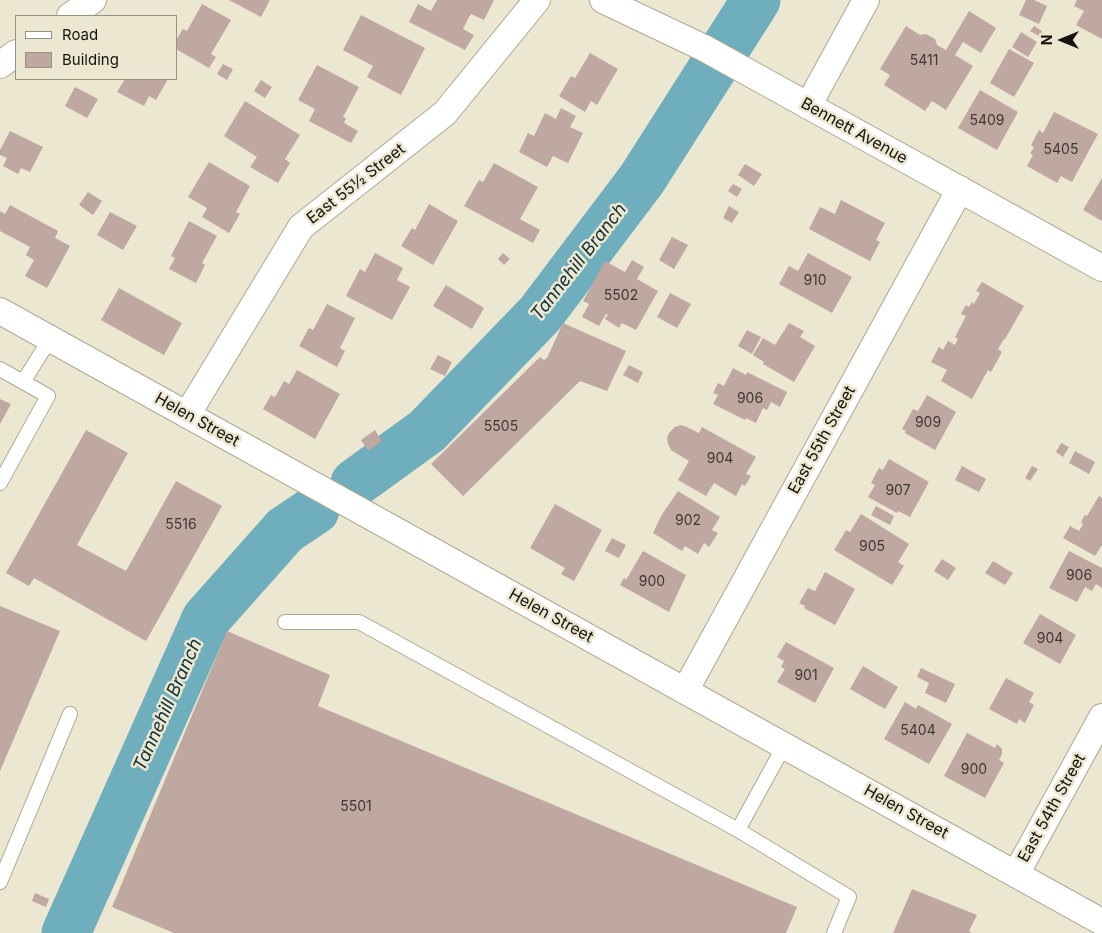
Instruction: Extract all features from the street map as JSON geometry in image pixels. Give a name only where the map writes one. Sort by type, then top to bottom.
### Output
[{"type":"street","points":[[72,15],[94,0]]},
{"type":"street","name":"East 55½ Street","points":[[187,415],[301,227],[445,114],[537,0]]},
{"type":"street","name":"Bennett Avenue","points":[[603,0],[704,48],[1102,268]]},
{"type":"street","points":[[808,106],[866,0]]},
{"type":"street","points":[[0,65],[15,54]]},
{"type":"street","name":"East 55th Street","points":[[685,691],[960,189]]},
{"type":"street","name":"Helen Street","points":[[0,311],[1102,922]]},
{"type":"street","name":"East 54th Street","points":[[1016,874],[1102,717]]},
{"type":"lane","points":[[23,382],[50,339]]},
{"type":"lane","points":[[0,369],[48,396],[0,483]]},
{"type":"lane","points":[[285,622],[359,622],[738,830],[849,897],[834,933]]},
{"type":"lane","points":[[0,882],[70,714]]},
{"type":"lane","points":[[738,830],[784,746]]},
{"type":"building","points":[[229,0],[270,0],[261,17]]},
{"type":"building","points":[[437,0],[494,0],[484,20],[471,14],[469,17],[463,29],[474,35],[465,50],[409,22],[418,4],[431,11]]},
{"type":"building","points":[[1026,0],[1034,0],[1047,6],[1039,24],[1019,15]]},
{"type":"building","points":[[1077,0],[1102,0],[1102,39],[1076,25],[1084,11],[1074,6]]},
{"type":"building","points":[[202,4],[231,20],[211,54],[216,57],[209,68],[178,50],[178,37],[183,29],[187,31]]},
{"type":"building","points":[[969,11],[996,28],[981,53],[963,42],[955,55],[973,66],[946,110],[932,101],[925,111],[884,85],[890,75],[880,69],[906,26],[920,35],[926,34],[935,39],[937,45],[946,50]]},
{"type":"building","points":[[361,15],[425,48],[401,95],[367,77],[373,66],[343,50]]},
{"type":"building","points":[[1034,26],[1042,31],[1039,36],[1030,31]]},
{"type":"building","points":[[1021,32],[1037,42],[1028,57],[1012,47]]},
{"type":"building","points":[[1009,49],[1034,63],[1014,97],[990,83]]},
{"type":"building","points":[[590,53],[618,69],[597,105],[591,101],[585,112],[559,96],[571,76],[575,78]]},
{"type":"building","points":[[223,64],[233,69],[227,80],[217,74]]},
{"type":"building","points":[[317,65],[359,87],[343,117],[346,118],[344,123],[358,131],[351,143],[309,121],[315,109],[298,100]]},
{"type":"building","points":[[124,80],[167,80],[156,100],[149,96],[144,106],[117,92]]},
{"type":"building","points":[[261,80],[272,87],[265,98],[254,91]]},
{"type":"building","points":[[75,87],[98,99],[87,118],[65,106]]},
{"type":"building","points":[[980,90],[1018,112],[997,150],[958,128]]},
{"type":"building","points":[[245,101],[300,135],[285,159],[290,163],[278,183],[250,167],[257,157],[224,136]]},
{"type":"building","points":[[561,108],[576,116],[570,127],[583,133],[568,163],[553,156],[547,167],[519,152],[528,133],[534,136],[545,113],[556,119]]},
{"type":"building","points":[[1054,112],[1098,134],[1072,182],[1061,176],[1057,183],[1027,166],[1033,155],[1030,154],[1034,147],[1031,145],[1039,130],[1043,133]]},
{"type":"building","points":[[10,131],[43,147],[30,172],[21,168],[18,174],[3,166],[7,158],[0,155],[0,150]]},
{"type":"building","points":[[209,162],[250,186],[236,212],[240,214],[229,233],[202,217],[207,208],[188,197]]},
{"type":"building","points":[[494,163],[538,187],[520,219],[540,230],[533,243],[464,206],[479,180],[483,182]]},
{"type":"building","points":[[745,164],[762,174],[754,186],[738,175]]},
{"type":"building","points":[[1102,178],[1102,221],[1083,210]]},
{"type":"building","points":[[733,184],[742,189],[737,197],[728,191]]},
{"type":"building","points":[[88,192],[102,201],[93,215],[79,205]]},
{"type":"building","points":[[841,200],[885,223],[876,240],[880,242],[870,261],[809,229],[820,207],[835,214]]},
{"type":"building","points":[[429,204],[458,221],[433,265],[401,246],[412,228],[415,230]]},
{"type":"building","points":[[10,205],[58,231],[55,238],[70,246],[47,288],[25,276],[34,260],[26,255],[30,247],[0,231],[0,211],[5,214]]},
{"type":"building","points":[[729,206],[739,212],[732,223],[723,218]]},
{"type":"building","points":[[110,212],[137,226],[123,250],[97,235]]},
{"type":"building","points":[[189,221],[217,236],[202,263],[205,265],[196,283],[169,269],[175,258],[171,256]]},
{"type":"building","points":[[672,237],[688,245],[674,269],[659,260]]},
{"type":"building","points":[[375,253],[403,268],[397,280],[410,287],[392,320],[346,296],[360,269],[365,272]]},
{"type":"building","points":[[503,253],[510,259],[504,265],[498,259]]},
{"type":"building","points":[[808,253],[852,277],[832,313],[779,284],[789,266],[798,271]]},
{"type":"building","points":[[632,260],[644,267],[637,279],[658,291],[636,330],[622,323],[619,328],[605,319],[608,315],[606,314],[599,326],[582,317],[589,304],[583,301],[605,261],[625,272]]},
{"type":"building","points":[[982,282],[1024,306],[998,349],[1002,352],[991,372],[988,370],[972,399],[941,381],[947,370],[931,362],[939,347],[943,350],[948,341],[955,345],[958,339],[955,337],[966,316],[961,314],[966,305],[969,307],[972,302],[974,304],[980,293],[976,291]]},
{"type":"building","points":[[446,285],[484,308],[472,329],[433,306]]},
{"type":"building","points":[[119,288],[182,323],[164,355],[101,320]]},
{"type":"building","points":[[670,293],[691,304],[677,328],[657,317]]},
{"type":"building","points":[[327,304],[355,318],[340,348],[345,351],[337,367],[299,346],[309,328],[313,330]]},
{"type":"building","points":[[563,323],[626,351],[607,391],[580,381],[463,496],[431,464],[540,357],[544,360],[547,358]]},
{"type":"building","points":[[789,323],[804,331],[800,337],[815,346],[794,382],[763,364],[764,362],[753,355],[763,338],[775,345]]},
{"type":"building","points":[[747,330],[761,337],[752,354],[738,346]]},
{"type":"building","points":[[438,355],[452,362],[445,376],[430,369]]},
{"type":"building","points":[[629,365],[643,372],[638,383],[623,375]]},
{"type":"building","points":[[733,368],[746,375],[747,372],[787,392],[780,407],[771,402],[767,410],[763,408],[756,423],[746,418],[745,420],[713,404],[718,395],[713,393],[718,383],[724,386]]},
{"type":"building","points":[[297,370],[340,394],[315,439],[263,409],[271,395],[275,397],[284,381],[289,384]]},
{"type":"building","points":[[927,395],[956,412],[935,450],[905,433],[906,431],[902,429],[913,409],[918,411]]},
{"type":"building","points":[[0,399],[11,404],[0,424]]},
{"type":"building","points":[[681,425],[699,433],[702,427],[756,457],[746,474],[751,476],[745,486],[742,484],[736,496],[714,483],[706,496],[678,480],[689,461],[671,450],[667,437],[675,427]]},
{"type":"building","points":[[86,430],[128,453],[77,545],[126,571],[176,481],[222,506],[146,641],[34,578],[29,586],[6,573]]},
{"type":"building","points":[[375,430],[382,441],[368,451],[361,440]]},
{"type":"building","points":[[1061,443],[1069,447],[1063,457],[1056,452]]},
{"type":"building","points":[[1075,451],[1095,462],[1089,474],[1069,463]]},
{"type":"building","points":[[889,459],[929,482],[910,517],[898,511],[897,513],[868,497],[875,485],[871,483],[874,477],[879,468],[883,470]]},
{"type":"building","points":[[962,466],[986,479],[979,492],[955,480]]},
{"type":"building","points":[[1032,466],[1038,469],[1030,481],[1025,478]]},
{"type":"building","points":[[678,491],[720,517],[712,530],[718,533],[709,547],[704,543],[698,554],[685,546],[682,551],[653,533],[661,516]]},
{"type":"building","points":[[1099,496],[1102,498],[1102,545],[1095,556],[1063,538],[1070,526],[1079,531],[1085,515],[1087,516]]},
{"type":"building","points":[[555,504],[602,530],[574,581],[561,574],[565,568],[530,548]]},
{"type":"building","points":[[876,506],[894,516],[890,525],[871,515]]},
{"type":"building","points":[[861,514],[909,544],[898,562],[904,566],[892,585],[834,550],[846,530],[850,532]]},
{"type":"building","points":[[612,538],[626,545],[619,558],[605,551]]},
{"type":"building","points":[[643,551],[686,575],[669,612],[620,585],[624,578],[626,580]]},
{"type":"building","points":[[1069,551],[1102,568],[1102,588],[1096,584],[1092,591],[1085,587],[1077,602],[1049,588]]},
{"type":"building","points":[[942,559],[956,568],[948,580],[934,571]]},
{"type":"building","points":[[993,561],[1013,573],[1005,585],[985,573]]},
{"type":"building","points":[[825,572],[855,589],[835,625],[804,608],[805,606],[799,603],[808,588],[815,591]]},
{"type":"building","points":[[0,606],[60,631],[0,771]]},
{"type":"building","points":[[1040,614],[1076,635],[1060,664],[1023,643]]},
{"type":"building","points":[[227,631],[330,675],[318,706],[797,907],[786,933],[174,933],[112,907]]},
{"type":"building","points":[[786,642],[834,668],[815,703],[777,682],[785,669],[781,667],[784,661],[777,657]]},
{"type":"building","points":[[863,666],[898,687],[885,709],[850,689]]},
{"type":"building","points":[[921,668],[955,684],[946,703],[925,693],[929,683],[917,677]]},
{"type":"building","points":[[1006,678],[1034,693],[1029,702],[1034,705],[1025,723],[1019,719],[1017,724],[989,709]]},
{"type":"building","points":[[905,702],[916,709],[918,705],[952,724],[929,764],[884,739]]},
{"type":"building","points":[[967,733],[995,748],[997,744],[1002,749],[999,760],[1004,763],[985,798],[944,776]]},
{"type":"building","points":[[912,889],[977,915],[969,931],[972,933],[893,933]]},
{"type":"building","points":[[35,893],[49,899],[46,907],[32,901]]},
{"type":"waterway","name":"Tannehill Branch","points":[[355,483],[427,431],[540,314],[642,179],[756,0]]},
{"type":"waterway","name":"Tannehill Branch","points":[[66,933],[206,619],[285,530],[315,510]]}]
